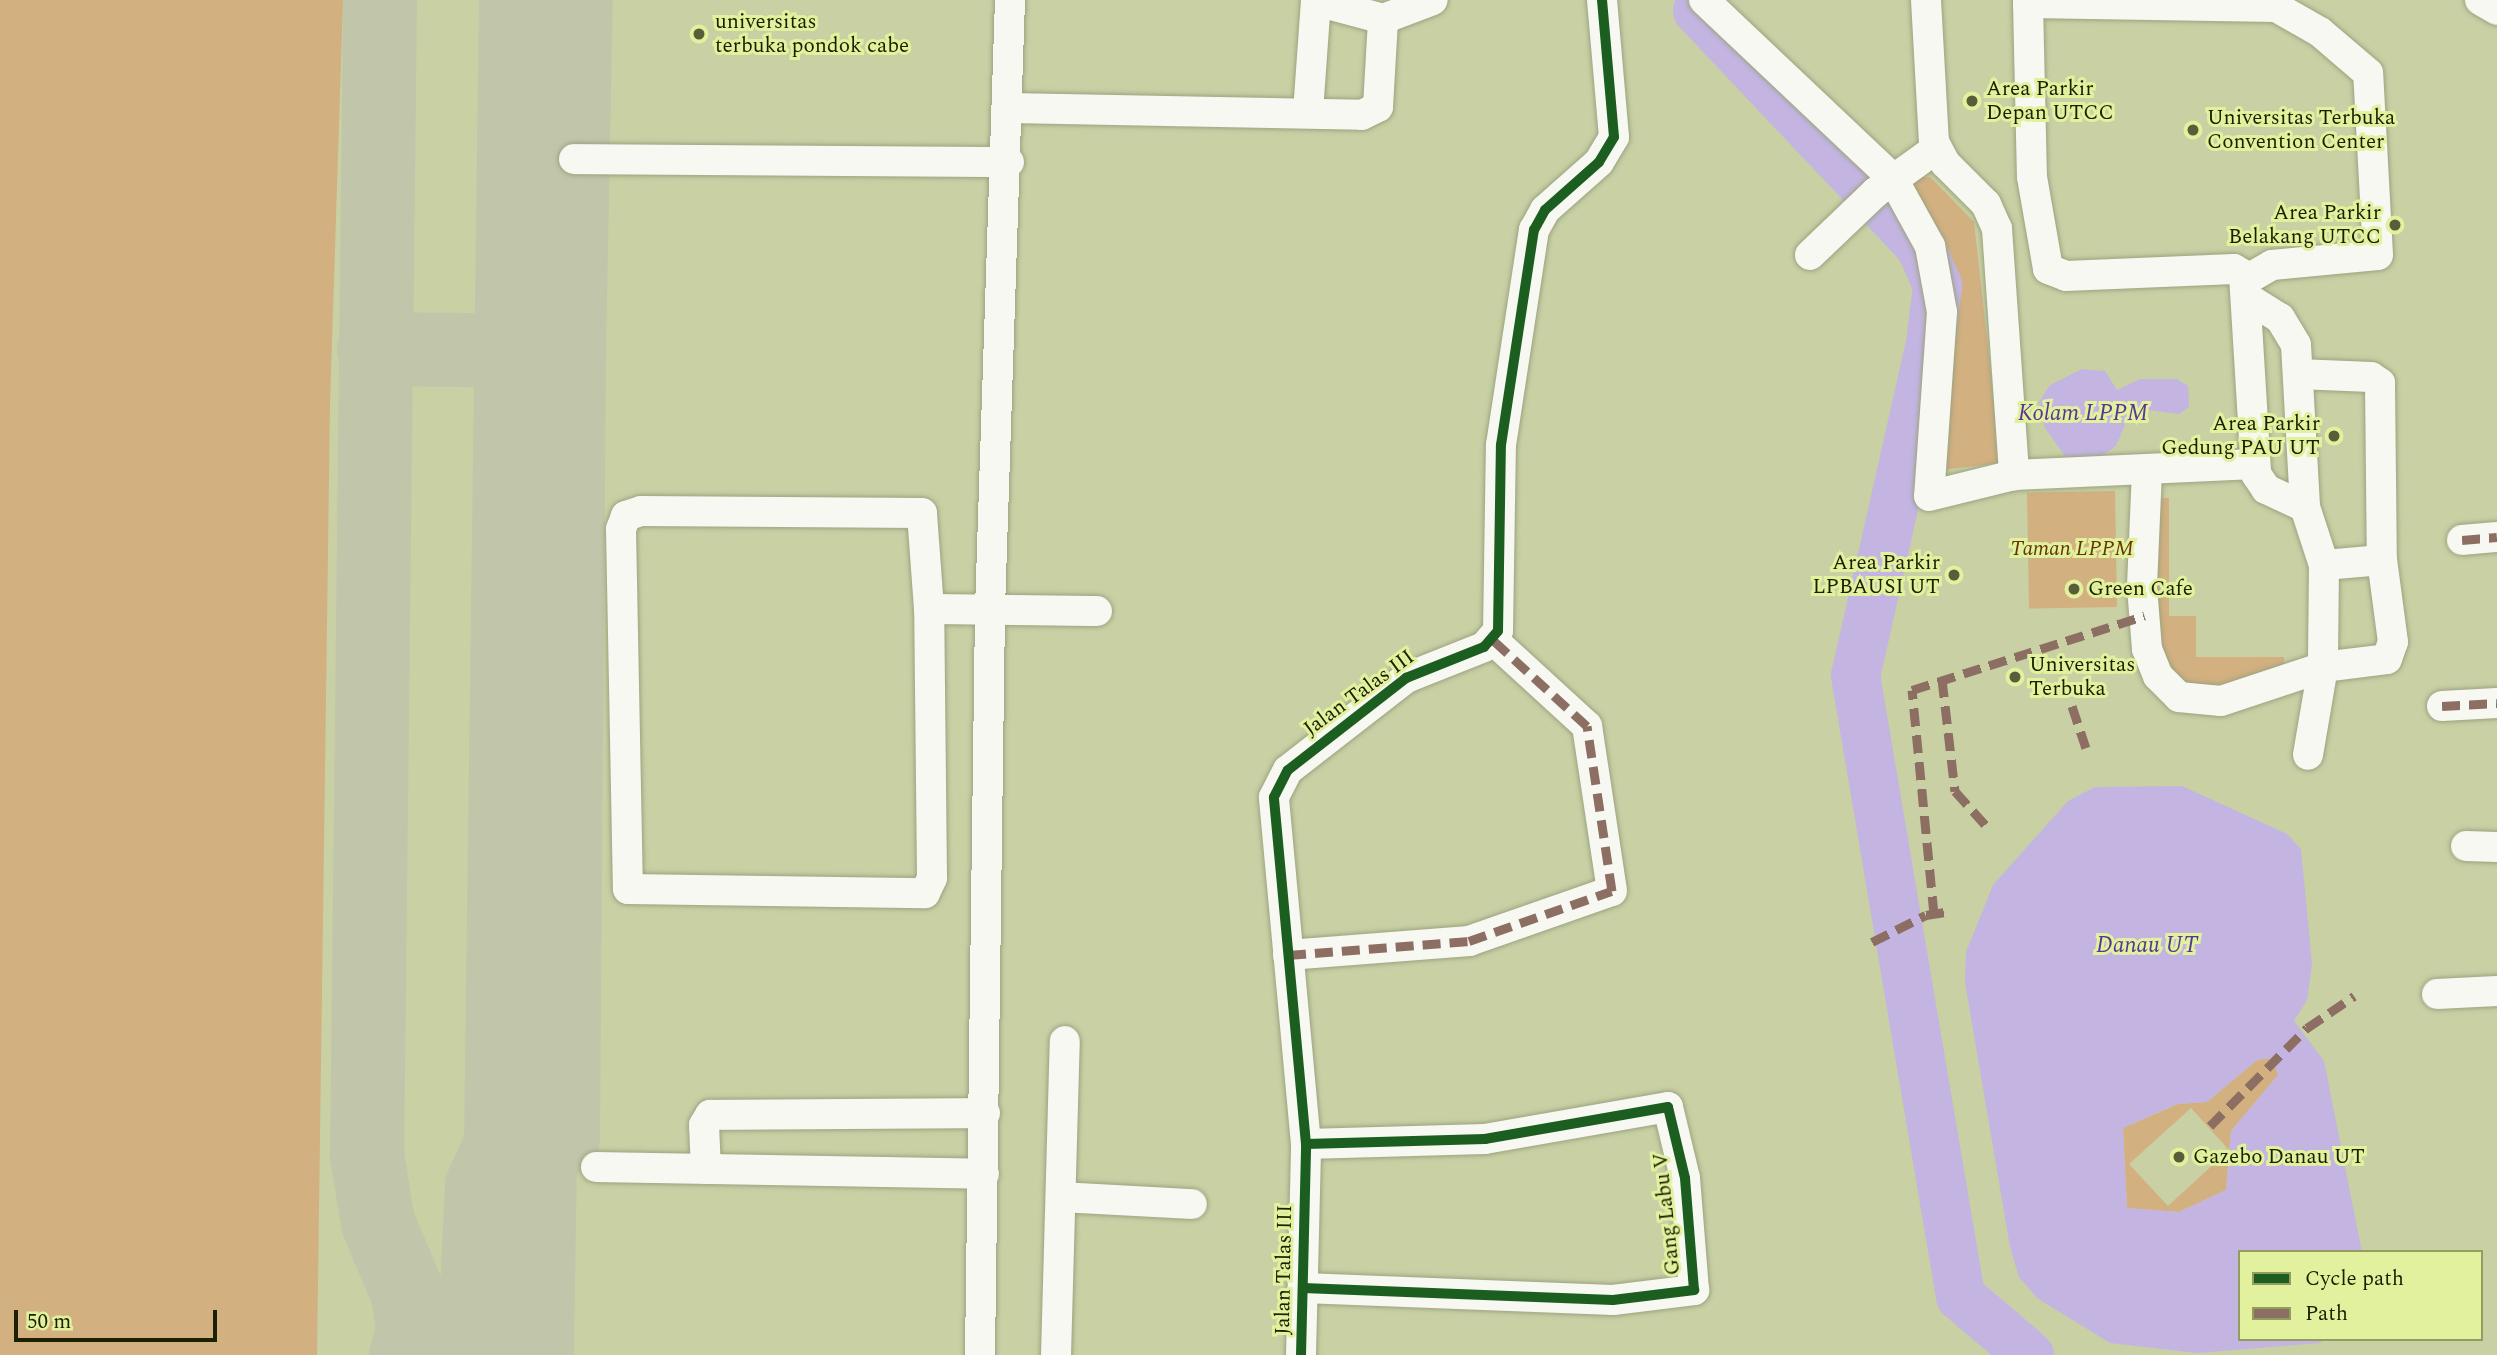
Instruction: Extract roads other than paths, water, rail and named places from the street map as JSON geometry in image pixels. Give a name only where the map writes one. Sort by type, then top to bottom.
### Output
[{"type":"street","points":[[980,1355],[990,609],[1009,162],[1010,0]]},
{"type":"street","points":[[1308,112],[1315,1],[1383,19],[1433,0]]},
{"type":"street","points":[[1288,955],[1469,941],[1612,891],[1587,726],[1493,640],[1498,631],[1501,445],[1534,230],[1545,210],[1600,162],[1614,137],[1602,0]]},
{"type":"street","points":[[1704,0],[1884,186],[1930,246],[1940,282],[1929,496],[2014,475],[2255,464]]},
{"type":"street","points":[[1926,0],[1937,148],[1995,221],[2014,475]]},
{"type":"street","points":[[2480,0],[2497,10]]},
{"type":"street","points":[[2246,288],[2272,265],[2378,255],[2368,73],[2320,32],[2276,7],[2116,2],[2028,3],[2032,177],[2045,264],[2066,276],[2234,269],[2246,288],[2289,329],[2298,373],[2305,507],[2324,565],[2323,667],[2308,755]]},
{"type":"street","points":[[1010,108],[1362,115],[1378,107],[1383,19]]},
{"type":"street","points":[[1810,255],[1840,223],[1884,186],[1937,148]]},
{"type":"street","points":[[574,159],[1009,162]]},
{"type":"street","points":[[2246,288],[2255,464],[2262,486],[2305,507]]},
{"type":"street","points":[[2147,471],[2144,616],[2152,663],[2167,688],[2185,700],[2221,701],[2323,667],[2380,663],[2390,655],[2382,560],[2380,383],[2371,377],[2298,373]]},
{"type":"street","points":[[641,510],[922,513],[929,609],[932,878],[925,893],[628,889],[621,528],[626,516],[641,510]]},
{"type":"street","points":[[2462,540],[2497,537]]},
{"type":"street","points":[[2324,565],[2382,560]]},
{"type":"street","points":[[929,609],[1097,611]]},
{"type":"street","name":"Jalan Talas III","points":[[1301,1355],[1306,1144],[1272,818],[1281,778],[1406,678],[1493,640]]},
{"type":"street","points":[[2442,706],[2497,703]]},
{"type":"street","points":[[2466,846],[2497,847]]},
{"type":"street","points":[[2437,995],[2497,991]]},
{"type":"street","points":[[1056,1355],[1065,1041]]},
{"type":"street","name":"Gang Labu V","points":[[1303,1288],[1613,1300],[1695,1290],[1685,1178],[1668,1107],[1485,1139],[1306,1144]]},
{"type":"street","points":[[706,1169],[704,1125],[710,1115],[985,1113]]},
{"type":"street","points":[[596,1167],[984,1174]]},
{"type":"street","points":[[1060,1197],[1192,1204]]},
{"type":"water","name":"Kolam LPPM","points":[[2082,369],[2105,371],[2117,390],[2140,379],[2177,379],[2188,386],[2189,407],[2179,414],[2147,410],[2128,417],[2116,446],[2094,461],[2069,462],[2045,428],[2039,402],[2050,385]]},
{"type":"water","name":"Danau UT","points":[[2182,786],[2287,834],[2301,849],[2312,964],[2307,1000],[2294,1021],[2324,1061],[2362,1250],[2238,1250],[2238,1341],[2323,1341],[2319,1343],[2197,1353],[2110,1343],[2037,1298],[2019,1277],[2010,1247],[1965,982],[1966,952],[1993,885],[2068,801],[2095,787]],"holes":[[[2272,1058],[2278,1075],[2231,1131],[2226,1190],[2179,1212],[2127,1208],[2123,1128],[2177,1104],[2207,1102],[2257,1060]]]},
{"type":"waterway","points":[[1697,10],[1920,246],[1937,285],[1930,343],[1855,675],[1960,1296],[2029,1355]]},
{"type":"place","name":"universitas terbuka pondok cabe","points":[[699,34]]},
{"type":"place","name":"Area Parkir Depan UTCC","points":[[1972,101]]},
{"type":"place","name":"Universitas Terbuka Convention Center","points":[[2193,130]]},
{"type":"place","name":"Area Parkir Belakang UTCC","points":[[2395,225]]},
{"type":"place","name":"Area Parkir Gedung PAU UT","points":[[2334,436]]},
{"type":"place","name":"Area Parkir LPBAUSI UT","points":[[1954,575]]},
{"type":"place","name":"Green Cafe","points":[[2074,589]]},
{"type":"place","name":"Universitas Terbuka","points":[[2015,677]]},
{"type":"place","name":"Gazebo Danau UT","points":[[2179,1157]]},
{"type":"park label","name":"Taman LPPM","points":[[2072,549]]}]
